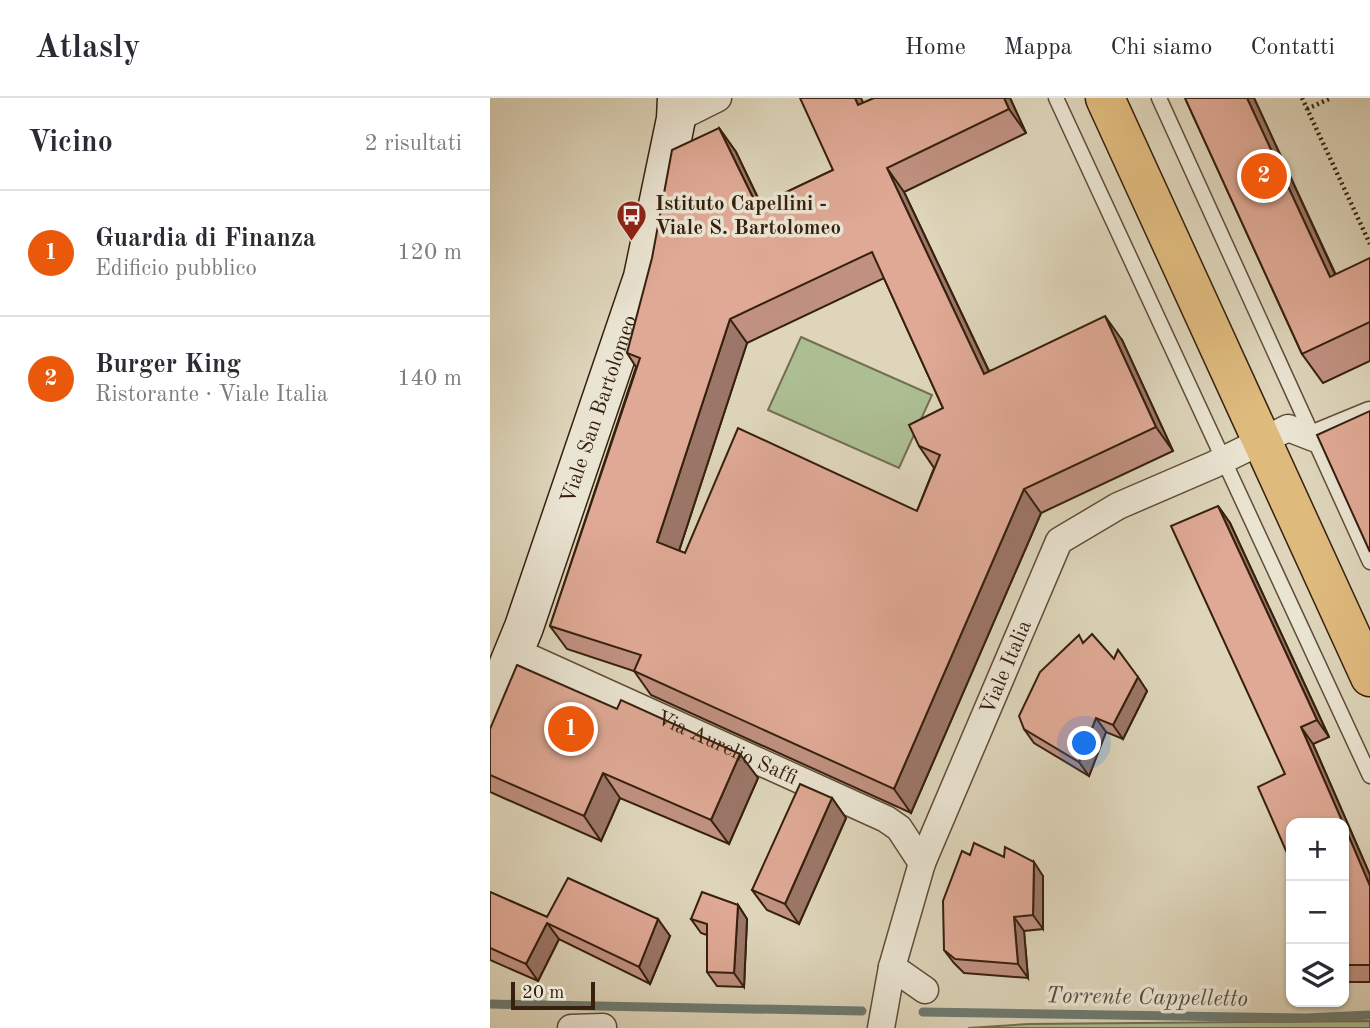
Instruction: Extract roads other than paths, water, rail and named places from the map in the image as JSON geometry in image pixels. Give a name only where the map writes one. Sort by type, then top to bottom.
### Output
[{"type":"main road","points":[[1105,98],[1370,677]]},
{"type":"main road","name":"Viale San Bartolomeo","points":[[490,710],[515,651],[643,278],[677,108]]},
{"type":"street","points":[[677,108],[718,98]]},
{"type":"street","points":[[1314,438],[1370,415]]},
{"type":"street","name":"Viale Italia","points":[[881,1028],[892,967],[922,863],[1059,541],[1118,506],[1288,428],[1314,438]]},
{"type":"street","name":"Via Aurelio Saffi","points":[[515,651],[886,819],[899,828],[922,863]]},
{"type":"street","points":[[892,967],[925,990]]},
{"type":"street","points":[[571,1028],[603,1027]]},
{"type":"lane","points":[[1056,98],[1370,776]]},
{"type":"lane","points":[[1159,98],[1370,562]]},
{"type":"waterway","name":"Torrente Cappelletto","points":[[490,1004],[862,1011]]},
{"type":"waterway","name":"Torrente Cappelletto","points":[[923,1012],[1306,1018],[1370,1015]]},
{"type":"place","name":"Burger King","points":[[1264,176]]},
{"type":"place","name":"Istituto Capellini - Viale S. Bartolomeo","points":[[632,242]]},
{"type":"place","name":"Guardia di Finanza","points":[[571,729]]}]
